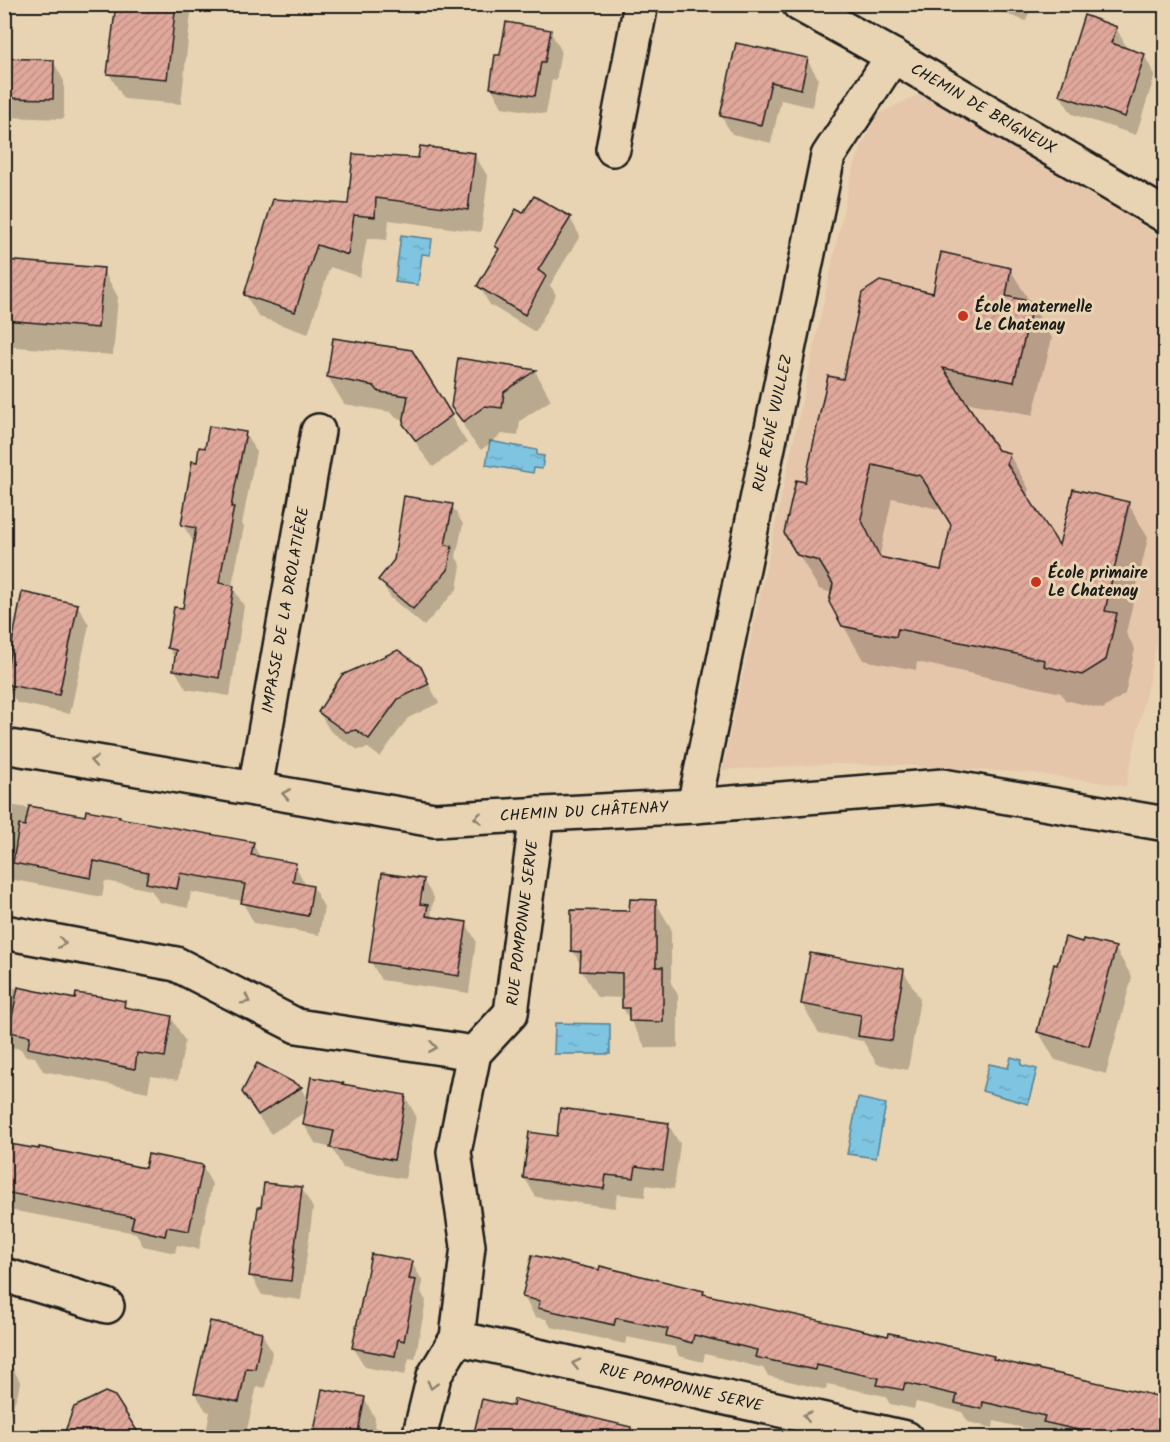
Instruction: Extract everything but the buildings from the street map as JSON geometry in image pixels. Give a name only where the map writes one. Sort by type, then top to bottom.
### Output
[{"type":"street","points":[[613,149],[641,4]]},
{"type":"street","name":"CHEMIN DE BRIGNEUX","points":[[800,4],[1164,208]]},
{"type":"street","name":"RUE RENÉ VUILLEZ","points":[[694,806],[828,156],[893,56]]},
{"type":"street","name":"IMPASSE DE LA DROLATIÈRE","points":[[255,789],[318,431]]},
{"type":"street","name":"CHEMIN DU CHÂTENAY","points":[[4,746],[434,820],[694,806],[943,786],[1166,824]]},
{"type":"street","name":"RUE POMPONNE SERVE","points":[[474,1053],[511,1013],[537,814]]},
{"type":"street","points":[[4,932],[177,964],[297,1026],[474,1053],[454,1152],[468,1246],[457,1338],[434,1376],[419,1437]]},
{"type":"street","points":[[4,1275],[106,1306]]},
{"type":"street","name":"RUE POMPONNE SERVE","points":[[457,1338],[906,1437]]},
{"type":"shaded area","points":[[922,93],[1165,239],[1165,604],[1126,786],[1031,773],[899,765],[831,764],[722,770],[850,180],[861,147],[878,114]]},
{"type":"water","points":[[401,235],[432,239],[430,255],[422,254],[418,285],[395,282]]},
{"type":"water","points":[[490,441],[537,450],[537,455],[544,456],[542,469],[534,468],[533,473],[486,465]]},
{"type":"water","points":[[555,1023],[610,1024],[610,1054],[554,1054]]},
{"type":"water","points":[[1011,1057],[1022,1060],[1021,1065],[1037,1069],[1028,1104],[982,1091],[989,1064],[1008,1068]]},
{"type":"water","points":[[858,1098],[886,1104],[876,1158],[847,1154]]},
{"type":"place","name":"École maternelle Le Chatenay","points":[[963,316]]},
{"type":"place","name":"École primaire Le Chatenay","points":[[1036,582]]}]
